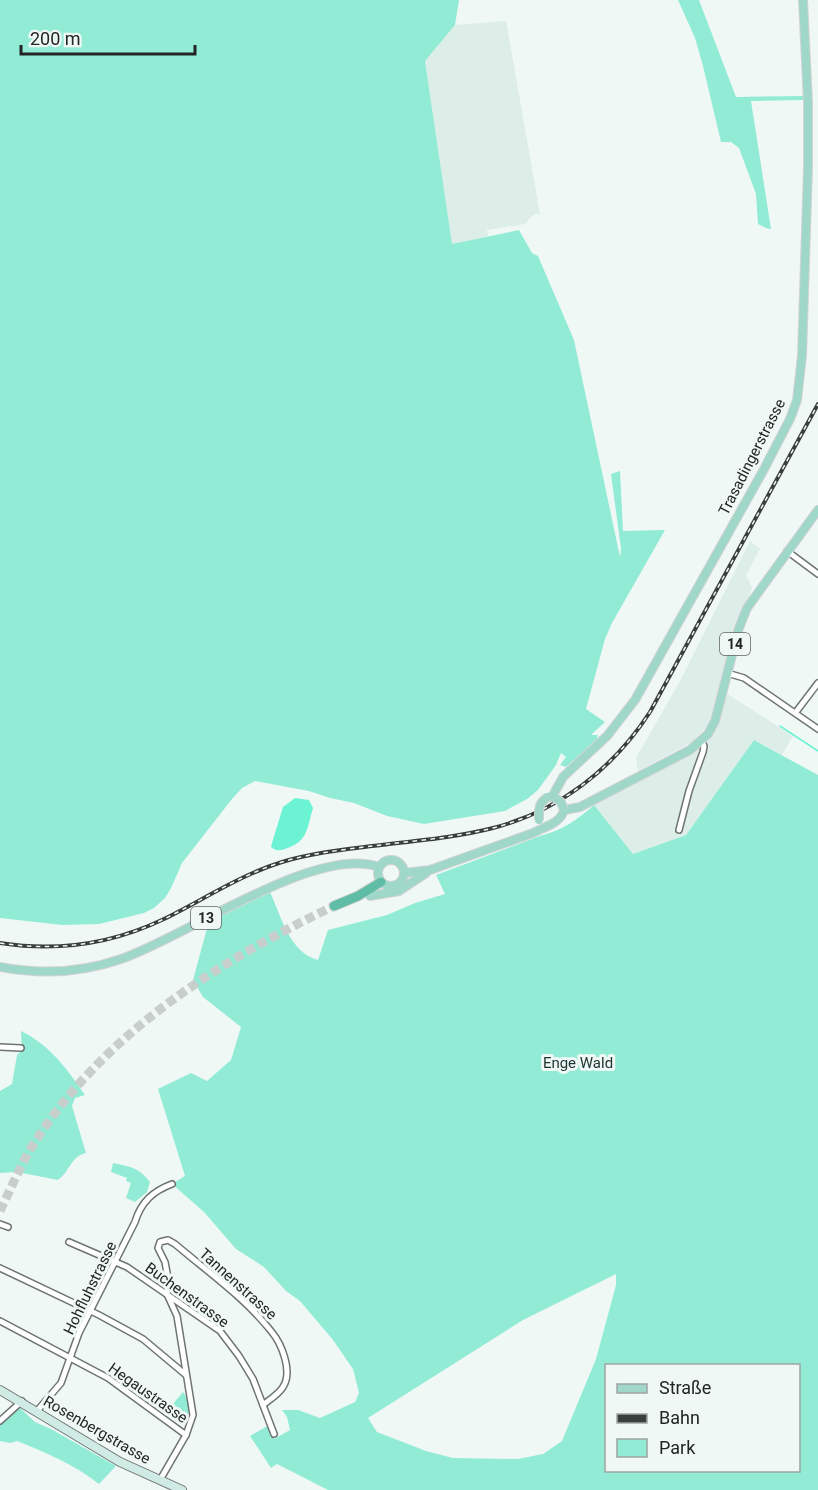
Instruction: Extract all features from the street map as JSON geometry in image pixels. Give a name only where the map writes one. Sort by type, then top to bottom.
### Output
[{"type":"highway","points":[[334,906],[358,896],[381,882]]},
{"type":"highway","points":[[358,896],[370,896]]},
{"type":"main road","name":"Trasadingerstrasse","points":[[552,798],[563,777],[607,736],[634,700],[763,471],[790,419],[797,400],[802,356],[808,179],[808,103],[803,0]]},
{"type":"main road","name":"14","points":[[702,742],[715,721],[739,628],[747,608],[818,510]]},
{"type":"main road","points":[[552,798],[561,802],[563,813],[679,756],[702,742]]},
{"type":"main road","name":"13","points":[[514,839],[530,830],[538,820],[538,807],[542,801],[552,798]]},
{"type":"main road","name":"13","points":[[404,873],[430,870],[533,833],[548,824],[557,822],[563,813]]},
{"type":"main road","name":"13","points":[[0,967],[27,972],[60,972],[107,963],[162,942],[230,906],[298,877],[351,864],[379,867],[384,861],[395,861],[401,865],[404,873],[397,885],[389,886],[381,882]]},
{"type":"main road","points":[[379,867],[378,875],[381,882]]},
{"type":"main road","points":[[370,896],[399,891],[430,870]]},
{"type":"street","points":[[787,551],[818,574]]},
{"type":"street","points":[[727,673],[744,678],[818,729]]},
{"type":"street","points":[[796,712],[818,683]]},
{"type":"street","points":[[679,830],[689,791],[703,752],[702,742]]},
{"type":"street","points":[[0,1047],[21,1048]]},
{"type":"street","name":"Hohfluhstrasse","points":[[37,1411],[61,1383],[79,1334],[116,1262],[138,1212],[157,1190],[172,1184]]},
{"type":"street","points":[[0,1224],[8,1227]]},
{"type":"street","name":"Tannenstrasse","points":[[167,1294],[168,1278],[165,1262],[158,1248],[160,1242],[168,1240],[246,1304],[273,1333],[284,1357],[287,1376],[283,1389],[262,1406]]},
{"type":"street","name":"Buchenstrasse","points":[[69,1242],[128,1267],[220,1331],[253,1379],[274,1434]]},
{"type":"street","points":[[0,1268],[143,1340],[186,1375]]},
{"type":"street","points":[[160,1480],[186,1435],[193,1416],[177,1316],[167,1294]]},
{"type":"street","name":"Hegaustrasse","points":[[0,1321],[108,1378],[186,1435]]},
{"type":"street","name":"Rosenbergstrasse","points":[[0,1390],[22,1401],[120,1462],[182,1490]]},
{"type":"street","points":[[0,1421],[22,1401]]},
{"type":"shaded area","points":[[506,21],[540,214],[534,214],[525,224],[487,230],[488,236],[452,245],[425,61],[455,25]]},
{"type":"shaded area","points":[[750,541],[760,549],[746,575],[752,588],[732,638],[707,726],[692,742],[638,771],[636,758],[680,681]]},
{"type":"shaded area","points":[[726,693],[793,736],[782,755],[754,740],[686,835],[633,854],[594,805],[698,747]]},
{"type":"shaded area","points":[[295,798],[309,800],[313,808],[308,828],[293,846],[276,850],[271,847],[283,807]]},
{"type":"green space","points":[[0,0],[459,0],[455,25],[425,61],[452,244],[519,230],[532,253],[538,256],[574,340],[620,557],[621,549],[611,474],[620,471],[623,531],[665,530],[605,639],[586,709],[605,722],[591,735],[598,735],[597,740],[566,767],[560,765],[566,757],[561,753],[556,765],[538,790],[527,799],[505,811],[424,824],[387,816],[354,803],[309,791],[255,781],[242,788],[232,799],[182,863],[165,898],[154,908],[144,913],[99,924],[62,925],[0,918]]},
{"type":"green space","points":[[678,0],[699,0],[736,97],[803,96],[803,100],[751,101],[771,229],[758,224],[756,194],[739,148],[731,142],[721,142],[695,38]]},
{"type":"green space","name":"Enge Wald","points":[[754,740],[818,775],[818,1490],[328,1490],[277,1464],[271,1468],[250,1436],[269,1425],[274,1439],[290,1430],[287,1417],[282,1410],[298,1410],[320,1418],[355,1402],[359,1393],[353,1369],[333,1340],[300,1301],[286,1291],[264,1267],[236,1249],[204,1212],[172,1184],[185,1176],[158,1089],[191,1073],[207,1081],[231,1060],[241,1027],[203,997],[193,980],[209,921],[270,892],[293,942],[308,956],[318,960],[328,930],[387,915],[445,894],[436,875],[563,828],[594,805],[633,854],[686,835]],"holes":[[[616,1274],[616,1285],[596,1359],[562,1441],[543,1454],[518,1459],[453,1458],[426,1451],[377,1432],[368,1418],[523,1320]]]},
{"type":"green space","points":[[21,1031],[41,1043],[49,1051],[85,1095],[75,1098],[72,1106],[86,1153],[77,1158],[58,1180],[17,1172],[0,1173],[0,1091],[12,1084],[17,1055],[22,1050]]},
{"type":"green space","points":[[113,1163],[134,1168],[150,1182],[147,1192],[135,1202],[126,1198],[131,1183],[126,1181],[127,1178],[111,1172]]},
{"type":"green space","points":[[183,1392],[188,1402],[189,1414],[188,1421],[182,1424],[167,1411]]},
{"type":"green space","points":[[20,1408],[35,1422],[116,1466],[99,1484],[70,1465],[38,1450],[17,1441],[10,1443],[0,1441],[0,1425]]},
{"type":"waterway","points":[[780,726],[818,751]]},
{"type":"tunnel","points":[[0,1211],[28,1153],[56,1112],[88,1074],[124,1039],[204,978],[246,952],[334,906]]},
{"type":"railway","points":[[0,943],[21,946],[63,946],[124,935],[164,919],[236,881],[282,862],[327,852],[433,839],[493,828],[540,811],[562,799],[582,785],[619,752],[650,712],[818,404]]}]
